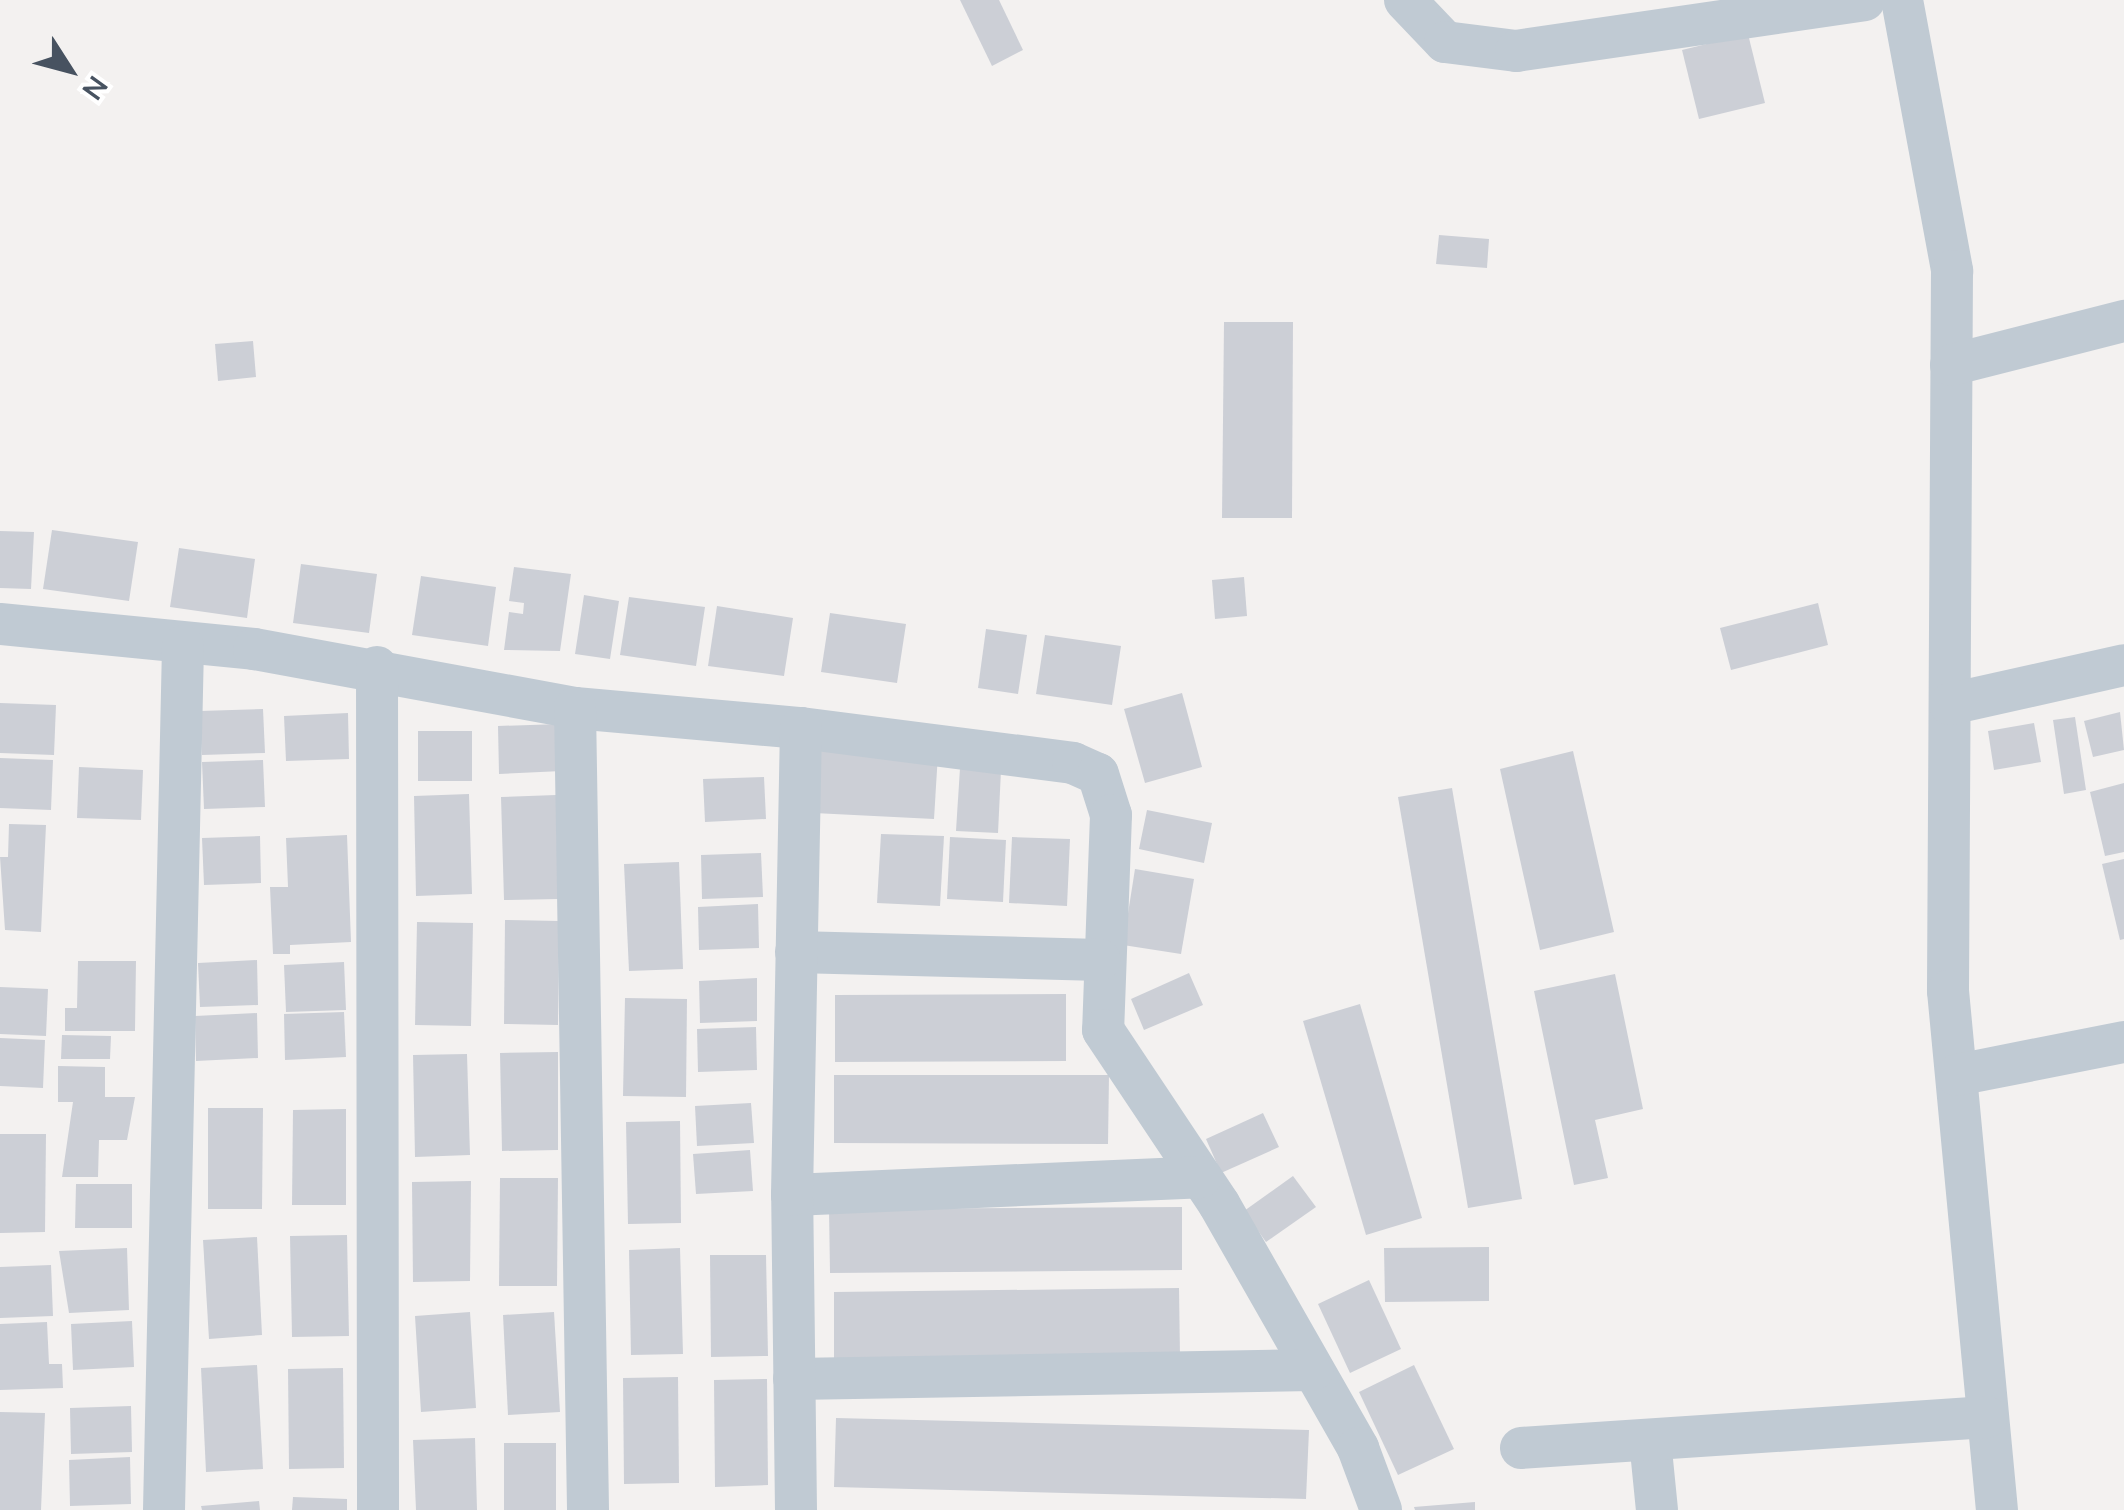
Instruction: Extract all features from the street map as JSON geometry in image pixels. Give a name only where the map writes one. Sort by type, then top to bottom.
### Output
[{"type":"street","points":[[1404,0],[1445,42],[1516,52],[1864,0]]},
{"type":"street","points":[[1902,0],[1952,271],[1948,991],[1997,1510]]},
{"type":"street","points":[[1952,365],[2124,321]]},
{"type":"street","points":[[0,624],[378,667],[576,708],[801,728],[1074,763],[1098,774],[1111,815],[1100,960],[1103,1030],[1201,1177],[1314,1370],[1382,1510]]},
{"type":"street","points":[[164,1510],[183,646]]},
{"type":"street","points":[[1950,704],[2124,665]]},
{"type":"street","points":[[378,667],[378,1510]]},
{"type":"street","points":[[576,708],[588,1510]]},
{"type":"street","points":[[796,1510],[792,1194],[801,728]]},
{"type":"street","points":[[796,952],[1100,960]]},
{"type":"street","points":[[1957,1075],[2124,1042]]},
{"type":"street","points":[[792,1194],[1201,1177]]},
{"type":"street","points":[[794,1379],[1314,1370]]},
{"type":"street","points":[[1521,1448],[1987,1417]]},
{"type":"street","points":[[1650,1440],[1656,1510]]},
{"type":"building","points":[[960,0],[999,0],[1023,50],[992,66]]},
{"type":"building","points":[[1748,34],[1765,103],[1699,119],[1682,50]]},
{"type":"building","points":[[1439,235],[1489,239],[1487,268],[1436,264]]},
{"type":"building","points":[[1224,322],[1293,322],[1292,518],[1222,518]]},
{"type":"building","points":[[253,341],[256,377],[218,381],[215,344]]},
{"type":"building","points":[[52,530],[138,542],[129,601],[43,589]]},
{"type":"building","points":[[0,531],[34,532],[31,589],[0,588]]},
{"type":"building","points":[[179,548],[255,559],[247,618],[170,607]]},
{"type":"building","points":[[301,564],[377,574],[369,633],[293,623]]},
{"type":"building","points":[[514,567],[571,574],[560,651],[504,650],[509,612],[523,614],[524,603],[509,601]]},
{"type":"building","points":[[421,576],[496,587],[488,646],[412,635]]},
{"type":"building","points":[[1244,577],[1247,616],[1215,619],[1212,580]]},
{"type":"building","points":[[584,595],[619,601],[610,659],[575,654]]},
{"type":"building","points":[[629,597],[705,607],[696,666],[620,655]]},
{"type":"building","points":[[1818,603],[1828,645],[1731,670],[1720,628]]},
{"type":"building","points":[[717,606],[793,618],[784,676],[708,666]]},
{"type":"building","points":[[830,613],[906,624],[897,683],[821,672]]},
{"type":"building","points":[[986,629],[1027,635],[1018,694],[978,688]]},
{"type":"building","points":[[1045,635],[1121,646],[1112,705],[1036,694]]},
{"type":"building","points":[[1182,693],[1202,767],[1145,783],[1124,709]]},
{"type":"building","points":[[0,703],[56,705],[54,755],[0,753]]},
{"type":"building","points":[[263,709],[265,753],[202,755],[200,711]]},
{"type":"building","points":[[2120,712],[2124,750],[2093,757],[2084,721]]},
{"type":"building","points":[[348,713],[349,759],[286,761],[284,716]]},
{"type":"building","points":[[2075,717],[2086,790],[2064,794],[2053,720]]},
{"type":"building","points":[[2034,723],[2041,762],[1994,770],[1988,731]]},
{"type":"building","points":[[560,724],[562,771],[499,774],[498,726]]},
{"type":"building","points":[[418,731],[472,731],[472,781],[418,781]]},
{"type":"building","points":[[818,747],[938,754],[934,819],[814,813]]},
{"type":"building","points":[[1573,751],[1614,932],[1540,950],[1500,769]]},
{"type":"building","points":[[0,758],[53,760],[51,810],[0,808]]},
{"type":"building","points":[[263,760],[265,807],[204,809],[202,762]]},
{"type":"building","points":[[79,767],[143,770],[141,820],[77,818]]},
{"type":"building","points":[[960,768],[1001,770],[998,833],[956,831]]},
{"type":"building","points":[[764,777],[766,819],[705,822],[703,779]]},
{"type":"building","points":[[2124,783],[2124,852],[2105,856],[2090,792]]},
{"type":"building","points":[[1452,788],[1522,1199],[1468,1208],[1398,797]]},
{"type":"building","points":[[469,794],[472,894],[416,896],[414,796]]},
{"type":"building","points":[[556,795],[558,899],[504,900],[501,797]]},
{"type":"building","points":[[1147,810],[1212,823],[1204,863],[1139,849]]},
{"type":"building","points":[[9,824],[46,825],[41,932],[5,930],[0,857],[8,857]]},
{"type":"building","points":[[881,834],[944,836],[940,906],[877,903]]},
{"type":"building","points":[[347,835],[351,942],[290,945],[290,954],[273,954],[270,887],[288,887],[286,838]]},
{"type":"building","points":[[260,836],[261,883],[204,885],[202,838]]},
{"type":"building","points":[[950,837],[1006,840],[1003,902],[947,899]]},
{"type":"building","points":[[1012,837],[1070,839],[1067,906],[1009,903]]},
{"type":"building","points":[[761,853],[763,897],[702,899],[701,855]]},
{"type":"building","points":[[2124,859],[2124,939],[2120,940],[2102,864]]},
{"type":"building","points":[[679,862],[683,969],[629,971],[624,864]]},
{"type":"building","points":[[1135,869],[1194,879],[1181,954],[1123,945]]},
{"type":"building","points":[[758,904],[759,948],[699,950],[698,907]]},
{"type":"building","points":[[505,920],[559,921],[558,1025],[504,1024]]},
{"type":"building","points":[[417,922],[473,923],[471,1026],[415,1025]]},
{"type":"building","points":[[257,960],[258,1005],[200,1007],[198,963]]},
{"type":"building","points":[[78,961],[136,961],[135,1031],[65,1031],[65,1008],[77,1008]]},
{"type":"building","points":[[344,962],[346,1010],[286,1012],[284,965]]},
{"type":"building","points":[[1189,973],[1203,1005],[1144,1030],[1131,999]]},
{"type":"building","points":[[1615,974],[1643,1109],[1595,1120],[1608,1178],[1574,1185],[1534,991]]},
{"type":"building","points":[[757,978],[757,1021],[700,1023],[699,981]]},
{"type":"building","points":[[0,987],[48,989],[46,1036],[0,1034]]},
{"type":"building","points":[[1066,994],[1066,1061],[835,1062],[835,995]]},
{"type":"building","points":[[625,998],[687,999],[686,1097],[623,1096]]},
{"type":"building","points":[[1360,1004],[1422,1218],[1366,1235],[1303,1021]]},
{"type":"building","points":[[344,1012],[346,1057],[285,1060],[284,1014]]},
{"type":"building","points":[[257,1013],[258,1058],[196,1061],[195,1016]]},
{"type":"building","points":[[756,1027],[757,1070],[698,1072],[697,1029]]},
{"type":"building","points":[[62,1035],[111,1036],[110,1059],[61,1059]]},
{"type":"building","points":[[0,1038],[45,1040],[43,1088],[0,1086]]},
{"type":"building","points":[[558,1052],[558,1150],[502,1151],[500,1053]]},
{"type":"building","points":[[467,1054],[470,1155],[415,1157],[413,1055]]},
{"type":"building","points":[[58,1066],[105,1067],[105,1097],[135,1097],[127,1140],[99,1140],[98,1177],[62,1177],[73,1102],[58,1102]]},
{"type":"building","points":[[834,1075],[1109,1075],[1108,1144],[834,1143]]},
{"type":"building","points":[[751,1103],[754,1143],[697,1146],[695,1106]]},
{"type":"building","points":[[208,1108],[263,1108],[262,1209],[208,1209]]},
{"type":"building","points":[[346,1109],[346,1205],[292,1205],[293,1110]]},
{"type":"building","points":[[1263,1113],[1279,1147],[1221,1173],[1206,1139]]},
{"type":"building","points":[[680,1121],[681,1223],[628,1224],[626,1122]]},
{"type":"building","points":[[0,1134],[46,1134],[45,1232],[0,1233]]},
{"type":"building","points":[[750,1150],[753,1191],[696,1194],[693,1154]]},
{"type":"building","points":[[1293,1176],[1316,1207],[1266,1242],[1244,1211]]},
{"type":"building","points":[[500,1178],[558,1178],[557,1286],[499,1286]]},
{"type":"building","points":[[471,1181],[470,1281],[413,1282],[412,1182]]},
{"type":"building","points":[[76,1184],[132,1184],[132,1228],[75,1228]]},
{"type":"building","points":[[1182,1207],[1182,1270],[830,1273],[829,1209]]},
{"type":"building","points":[[347,1235],[349,1336],[292,1337],[290,1236]]},
{"type":"building","points":[[257,1237],[262,1335],[209,1339],[203,1240]]},
{"type":"building","points":[[1489,1247],[1489,1301],[1385,1302],[1384,1248]]},
{"type":"building","points":[[127,1248],[129,1310],[69,1313],[59,1251]]},
{"type":"building","points":[[680,1248],[683,1354],[631,1355],[629,1250]]},
{"type":"building","points":[[710,1255],[766,1255],[768,1356],[711,1357]]},
{"type":"building","points":[[51,1265],[53,1316],[0,1318],[0,1267]]},
{"type":"building","points":[[1369,1280],[1401,1349],[1350,1373],[1318,1304]]},
{"type":"building","points":[[1179,1288],[1180,1357],[834,1362],[834,1292]]},
{"type":"building","points":[[470,1312],[476,1408],[421,1412],[415,1316]]},
{"type":"building","points":[[554,1312],[560,1412],[508,1415],[503,1315]]},
{"type":"building","points":[[132,1321],[134,1367],[73,1370],[71,1324]]},
{"type":"building","points":[[47,1322],[49,1364],[62,1364],[63,1388],[0,1390],[0,1324]]},
{"type":"building","points":[[257,1365],[263,1469],[206,1472],[201,1368]]},
{"type":"building","points":[[1414,1365],[1454,1449],[1398,1475],[1359,1392]]},
{"type":"building","points":[[343,1368],[344,1468],[289,1469],[288,1369]]},
{"type":"building","points":[[678,1377],[679,1483],[624,1484],[623,1378]]},
{"type":"building","points":[[767,1379],[768,1485],[715,1487],[714,1380]]},
{"type":"building","points":[[131,1406],[132,1452],[71,1454],[70,1408]]},
{"type":"building","points":[[0,1412],[45,1413],[41,1510],[0,1510]]},
{"type":"building","points":[[836,1418],[1309,1430],[1306,1499],[834,1487]]},
{"type":"building","points":[[475,1438],[477,1510],[416,1510],[413,1440]]},
{"type":"building","points":[[504,1443],[556,1443],[556,1510],[504,1510]]},
{"type":"building","points":[[130,1457],[131,1504],[70,1506],[69,1460]]},
{"type":"building","points":[[293,1497],[347,1499],[347,1510],[292,1510]]},
{"type":"building","points":[[259,1501],[260,1510],[202,1510],[201,1506]]},
{"type":"building","points":[[1475,1502],[1475,1510],[1414,1507]]}]
